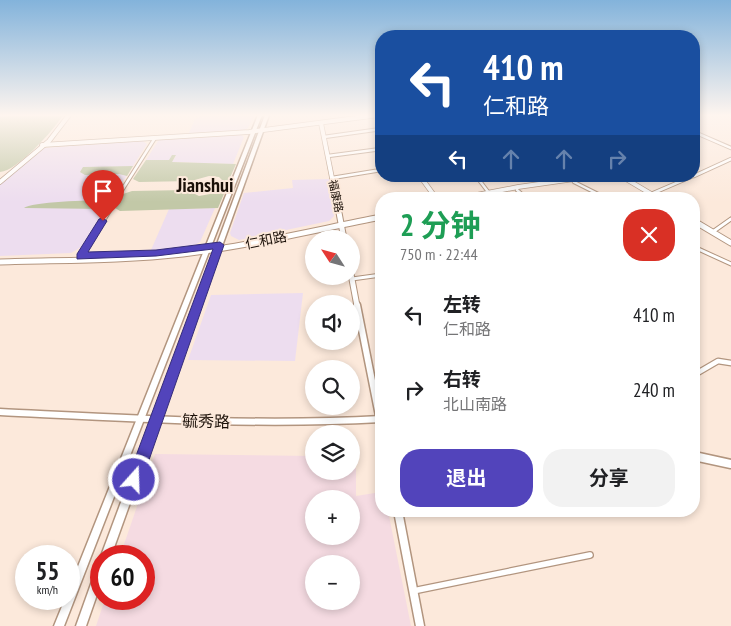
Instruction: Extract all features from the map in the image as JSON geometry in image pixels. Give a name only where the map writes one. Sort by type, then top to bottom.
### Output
[{"type":"main road","points":[[59,626],[208,249],[252,144]]},
{"type":"main road","points":[[110,545],[219,247],[253,144]]},
{"type":"main road","points":[[81,626],[90,601]]},
{"type":"street","points":[[0,181],[43,145],[55,144]]},
{"type":"street","points":[[80,258],[150,144]]},
{"type":"street","name":"福康路","points":[[326,144],[342,230]]},
{"type":"street","points":[[328,156],[375,150]]},
{"type":"street","points":[[700,173],[731,159]]},
{"type":"street","points":[[332,178],[375,171]]},
{"type":"street","points":[[481,182],[488,192]]},
{"type":"street","points":[[495,192],[560,182]]},
{"type":"street","points":[[507,192],[574,182],[593,192]]},
{"type":"street","points":[[627,182],[645,192]]},
{"type":"street","points":[[630,182],[645,192]]},
{"type":"street","points":[[657,192],[679,182]]},
{"type":"street","name":"仁和路","points":[[0,260],[154,256],[208,249],[375,217]]},
{"type":"street","points":[[714,231],[731,219]]},
{"type":"street","points":[[700,223],[731,242]]},
{"type":"street","points":[[700,224],[731,242]]},
{"type":"street","points":[[700,249],[731,264]]},
{"type":"street","points":[[360,276],[375,275]]},
{"type":"street","points":[[354,285],[375,392]]},
{"type":"street","points":[[700,371],[718,360],[731,363]]},
{"type":"street","name":"毓秀路","points":[[0,412],[156,420],[313,423],[375,422]]},
{"type":"street","points":[[700,457],[731,464]]},
{"type":"street","points":[[399,517],[420,626]]},
{"type":"street","points":[[413,591],[590,555]]},
{"type":"shaded area","points":[[98,144],[147,144],[81,247],[71,253],[0,256],[0,184],[44,148]]},
{"type":"shaded area","points":[[156,144],[241,144],[233,164],[172,162],[176,156],[169,160],[146,160]]},
{"type":"shaded area","points":[[329,179],[334,216],[329,221],[239,240],[231,236],[230,233],[244,193],[293,188],[292,180]]},
{"type":"shaded area","points":[[215,208],[200,242],[192,246],[151,250],[169,209]]},
{"type":"shaded area","points":[[303,293],[295,361],[188,360],[211,295]]},
{"type":"shaded area","points":[[155,454],[305,456],[305,480],[356,480],[356,490],[305,490],[305,545],[360,545],[360,495],[375,493],[375,517],[389,517],[411,626],[96,626],[101,610],[155,610],[155,545],[124,545]]},
{"type":"green space","points":[[0,144],[38,144],[16,165],[0,172]]},
{"type":"green space","points":[[172,155],[176,155],[172,162],[236,164],[229,180],[223,181],[219,177],[209,176],[191,181],[139,182],[133,179],[146,160],[169,160]]},
{"type":"green space","points":[[133,166],[127,176],[119,174],[85,175],[80,172],[83,167]]},
{"type":"green space","points":[[219,189],[226,189],[218,208],[120,211],[115,208],[123,194],[132,191],[187,190],[199,196],[210,194]]},
{"type":"green space","points":[[108,196],[114,196],[105,209],[24,208],[49,203],[104,200]]},
{"type":"district","name":"Jianshui","points":[[205,185]]},
{"type":"route","points":[[103,221],[81,256],[156,253],[220,245],[134,480]]}]
